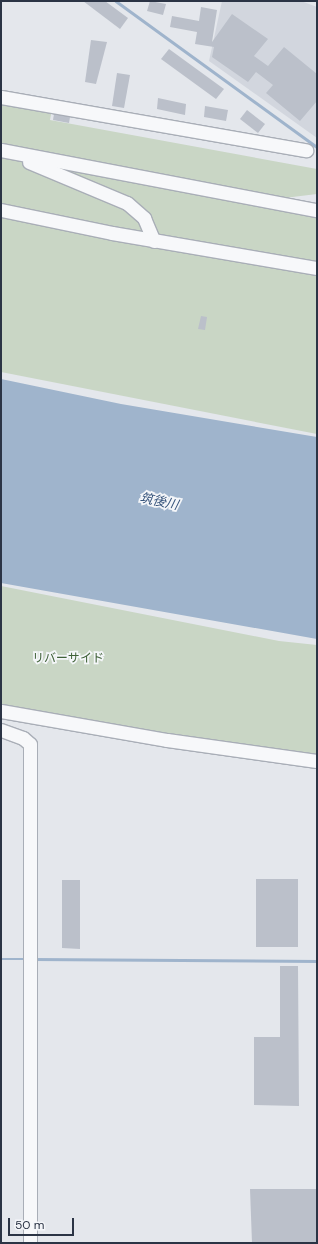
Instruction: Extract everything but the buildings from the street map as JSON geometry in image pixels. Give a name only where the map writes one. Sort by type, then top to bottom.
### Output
[{"type":"street","points":[[1,97],[306,150]]},
{"type":"street","points":[[4,151],[317,210]]},
{"type":"street","points":[[4,151],[127,204],[144,218],[154,241]]},
{"type":"street","points":[[1,210],[154,241],[317,268]]},
{"type":"street","points":[[1,711],[160,738],[317,761]]},
{"type":"street","points":[[1,730],[23,738],[30,744],[30,1243]]},
{"type":"shaded area","points":[[222,1],[301,1],[317,7],[317,138],[209,61]]},
{"type":"green space","points":[[1,100],[52,109],[50,120],[317,169],[317,194],[276,199],[1,144]]},
{"type":"green space","points":[[1,155],[317,206],[317,434],[1,372]]},
{"type":"green space","name":"リバーサイド","points":[[1,586],[279,641],[317,645],[317,757],[155,733],[1,705]]},
{"type":"water","name":"筑後川","points":[[1,379],[121,404],[317,437],[317,639],[1,583]]},
{"type":"waterway","points":[[116,1],[317,147]]},
{"type":"waterway","points":[[1,959],[26,959]]},
{"type":"waterway","points":[[33,959],[317,961]]}]
